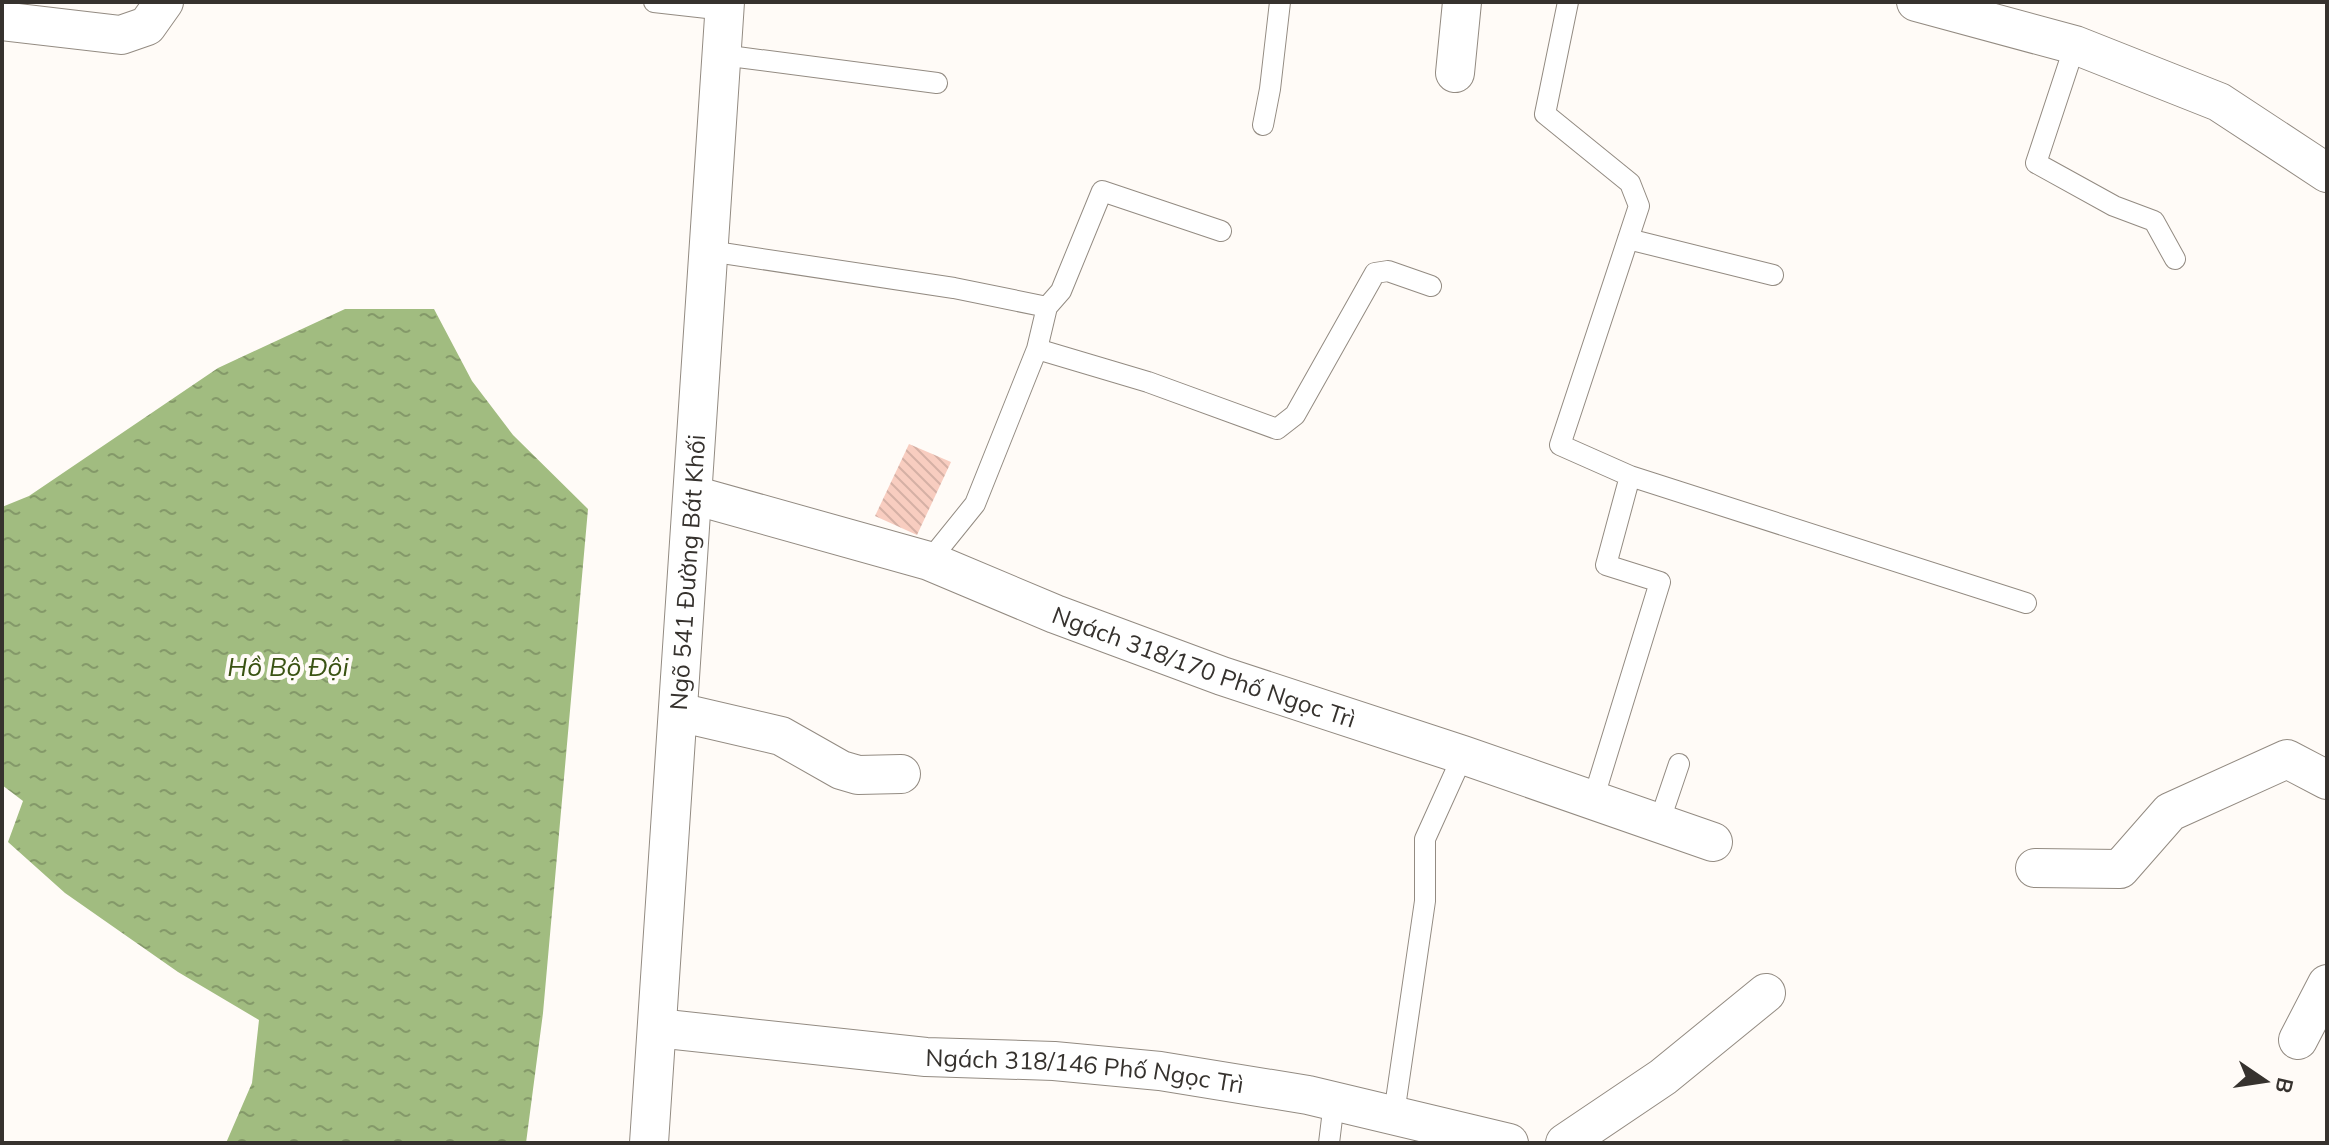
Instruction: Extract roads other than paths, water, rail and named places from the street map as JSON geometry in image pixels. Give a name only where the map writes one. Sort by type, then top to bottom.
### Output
[{"type":"street","points":[[2,21],[121,35],[147,26],[164,2]]},
{"type":"street","points":[[1455,73],[1462,2]]},
{"type":"street","points":[[1916,2],[2075,45],[2219,102],[2327,173]]},
{"type":"street","name":"Ngõ 541 Đường Bát Khối","points":[[649,1143],[725,6]]},
{"type":"street","name":"Ngách 318/170 Phố Ngọc Trì","points":[[693,495],[929,561],[1055,614],[1222,676],[1713,842]]},
{"type":"street","points":[[678,712],[781,736],[841,770],[858,775],[901,774]]},
{"type":"street","points":[[2035,868],[2120,869],[2170,812],[2287,759],[2327,780]]},
{"type":"street","points":[[2298,1040],[2327,984]]},
{"type":"street","points":[[1565,1143],[1663,1077],[1766,993]]},
{"type":"street","name":"Ngách 318/146 Phố Ngọc Trì","points":[[657,1028],[926,1057],[1054,1061],[1160,1071],[1394,1114],[1509,1143]]},
{"type":"lane","points":[[654,2],[725,6]]},
{"type":"lane","points":[[1263,125],[1280,2]]},
{"type":"lane","points":[[1568,2],[1545,114],[1630,183],[1639,206],[1560,445],[1630,476],[2026,603]]},
{"type":"lane","points":[[2075,45],[2036,163],[2114,206],[2154,221],[2175,259]]},
{"type":"lane","points":[[722,55],[937,83]]},
{"type":"lane","points":[[929,561],[975,504],[1037,349],[1047,307],[1061,291],[1102,191],[1221,231]]},
{"type":"lane","points":[[1628,239],[1773,275]]},
{"type":"lane","points":[[709,251],[954,288],[1047,307]]},
{"type":"lane","points":[[1037,349],[1148,382],[1277,429],[1295,415],[1375,273],[1388,271],[1431,286]]},
{"type":"lane","points":[[1593,800],[1660,582],[1606,565],[1630,476]]},
{"type":"lane","points":[[1394,1114],[1425,901],[1425,839],[1463,755]]},
{"type":"lane","points":[[1659,823],[1679,764]]},
{"type":"lane","points":[[1329,1143],[1334,1102]]},
{"type":"water","name":"Hồ Bộ Đội","points":[[345,309],[434,309],[472,381],[513,435],[588,509],[543,1013],[526,1143],[226,1143],[252,1083],[259,1020],[178,972],[65,893],[8,842],[23,801],[2,785],[2,507],[29,496],[218,368]]}]
